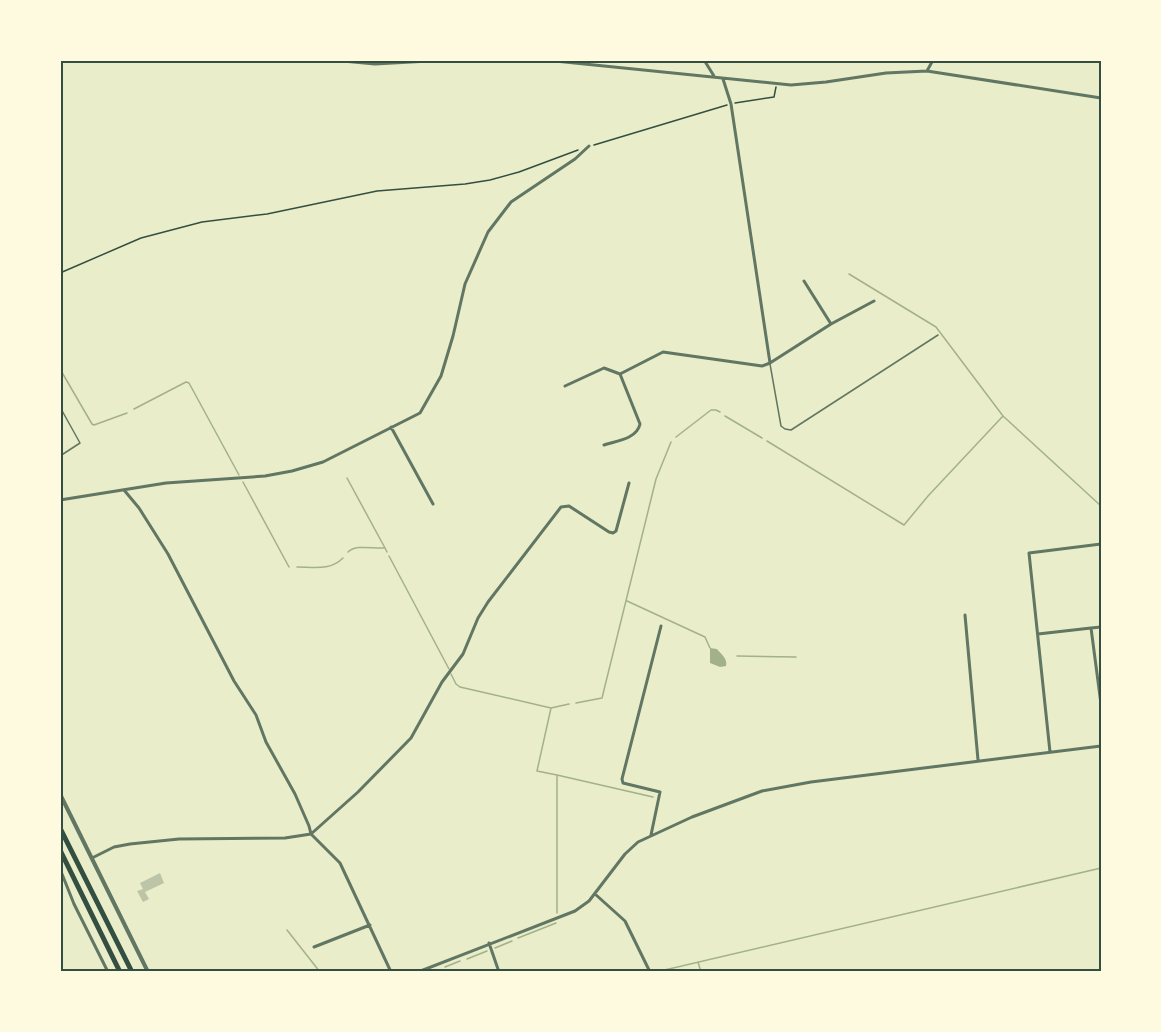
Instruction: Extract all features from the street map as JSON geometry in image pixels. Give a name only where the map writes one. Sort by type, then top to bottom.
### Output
[{"type":"highway","points":[[60,828],[132,972]]},
{"type":"highway","points":[[60,850],[120,972]]},
{"type":"street","points":[[70,60],[91,60]]},
{"type":"street","points":[[332,60],[375,64],[447,60]]},
{"type":"street","points":[[545,60],[776,84],[815,84],[886,73],[927,71],[1101,98]]},
{"type":"street","points":[[704,60],[715,78]]},
{"type":"street","points":[[927,71],[933,60]]},
{"type":"street","points":[[723,79],[731,104],[770,363]]},
{"type":"street","points":[[60,500],[166,483],[265,476],[292,471],[323,462],[420,413],[441,376],[465,284],[478,252],[494,223],[511,202],[575,159],[589,146]]},
{"type":"street","points":[[804,281],[831,324]]},
{"type":"street","points":[[620,374],[663,352],[762,366],[874,301]]},
{"type":"street","points":[[565,386],[604,368],[620,374],[640,424],[634,435],[603,445]]},
{"type":"street","points":[[391,427],[433,504]]},
{"type":"street","points":[[92,858],[114,847],[130,844],[179,839],[275,838],[311,834],[366,785],[411,738],[442,682],[462,654],[488,602],[561,507],[569,506],[613,533],[616,531],[629,483]]},
{"type":"street","points":[[124,490],[139,508],[168,554],[234,681],[256,715],[266,742],[295,794],[311,834],[340,863],[391,972]]},
{"type":"street","points":[[1050,752],[1029,553],[1101,544]]},
{"type":"street","points":[[965,615],[978,760]]},
{"type":"street","points":[[651,835],[660,792],[623,783],[622,779],[660,626]]},
{"type":"street","points":[[1038,634],[1101,627]]},
{"type":"street","points":[[1091,628],[1101,704]]},
{"type":"street","points":[[418,972],[575,911],[595,894],[631,848],[651,835],[711,810],[774,788],[1101,746]]},
{"type":"street","points":[[60,794],[148,972]]},
{"type":"street","points":[[60,869],[74,904],[108,972]]},
{"type":"street","points":[[595,894],[625,921],[650,972]]},
{"type":"street","points":[[314,947],[370,925]]},
{"type":"street","points":[[489,943],[500,972]]},
{"type":"lane","points":[[770,363],[781,426],[791,430],[938,335]]},
{"type":"lane","points":[[60,407],[80,443],[60,456]]},
{"type":"path","points":[[60,273],[141,238],[202,222],[267,214],[377,191],[465,184],[519,172],[589,146],[731,104],[774,97],[776,84]]},
{"type":"shaded area","points":[[710,648],[717,649],[726,661],[726,666],[720,667],[710,663]]},
{"type":"building","points":[[160,873],[164,883],[145,892],[149,899],[143,902],[137,891],[143,889],[140,883]]},
{"type":"waterway","points":[[849,274],[936,327],[1003,416]]},
{"type":"waterway","points":[[60,369],[92,424],[127,413]]},
{"type":"waterway","points":[[134,409],[186,382],[189,383],[239,475]]},
{"type":"waterway","points":[[676,437],[711,410],[720,412]]},
{"type":"waterway","points":[[725,416],[762,438]]},
{"type":"waterway","points":[[767,441],[904,525],[1003,416],[1101,506]]},
{"type":"waterway","points":[[576,703],[602,698],[656,479],[671,442]]},
{"type":"waterway","points":[[347,478],[385,548]]},
{"type":"waterway","points":[[243,482],[289,567]]},
{"type":"waterway","points":[[348,552],[355,548],[365,547],[385,548],[387,552]]},
{"type":"waterway","points":[[389,556],[449,669]]},
{"type":"waterway","points":[[297,567],[327,567],[343,558]]},
{"type":"waterway","points":[[627,601],[705,637],[710,648]]},
{"type":"waterway","points":[[737,656],[796,657]]},
{"type":"waterway","points":[[451,674],[460,687],[551,708],[569,704]]},
{"type":"waterway","points":[[551,708],[537,771],[557,775],[557,913]]},
{"type":"waterway","points":[[557,775],[653,797]]},
{"type":"waterway","points":[[656,972],[1101,868]]},
{"type":"waterway","points":[[518,938],[556,923]]},
{"type":"waterway","points":[[287,930],[320,972]]},
{"type":"waterway","points":[[495,948],[512,941]]},
{"type":"waterway","points":[[467,959],[487,951]]},
{"type":"waterway","points":[[445,967],[460,961]]},
{"type":"waterway","points":[[698,962],[701,972]]}]
